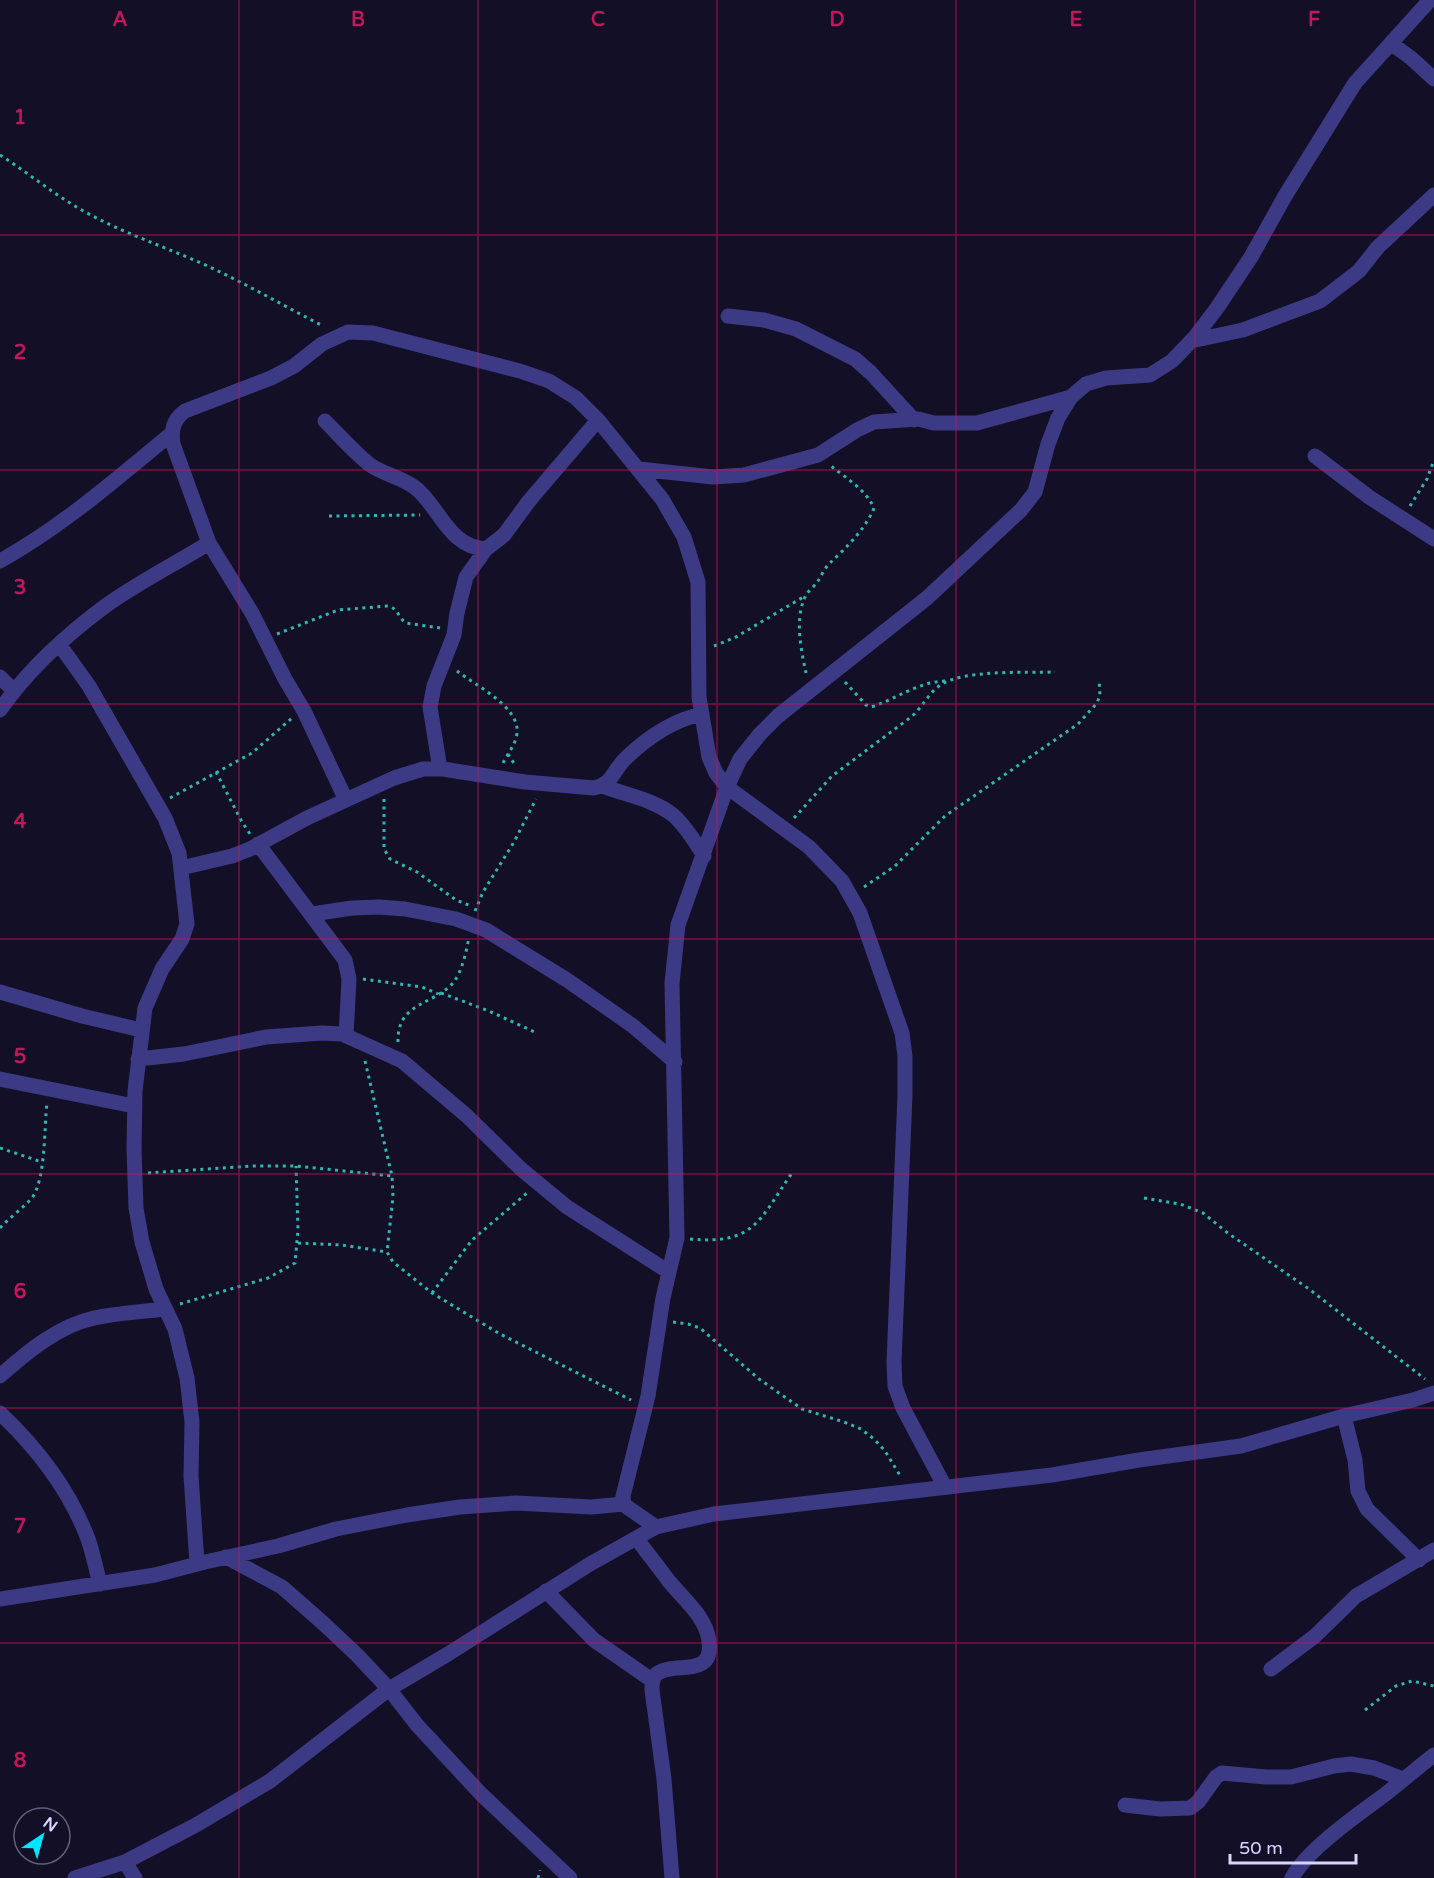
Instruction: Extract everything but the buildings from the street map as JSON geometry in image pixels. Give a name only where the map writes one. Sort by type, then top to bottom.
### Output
[{"type":"street","points":[[624,1504],[624,1486],[645,1406],[659,1321],[677,1238],[672,982],[678,925],[727,787],[740,759],[778,716],[927,598],[1021,510],[1035,492],[1048,444],[1058,418],[1071,397],[1086,384],[1106,378],[1150,375],[1172,362],[1217,308],[1251,257],[1285,196],[1355,83],[1430,0]]},
{"type":"street","points":[[1392,44],[1434,79]]},
{"type":"street","points":[[1191,341],[1243,330],[1320,301],[1359,271],[1378,247],[1434,195]]},
{"type":"street","points":[[728,316],[764,320],[796,329],[855,359],[914,420]]},
{"type":"street","points":[[346,800],[304,711],[209,543],[172,444],[171,434],[175,422],[185,411],[271,378],[294,366],[322,344],[348,332],[373,333],[520,371],[562,388],[576,398],[598,420],[639,469],[662,499],[684,537],[698,582],[699,697],[709,757],[716,773],[727,787],[749,805],[785,828],[818,855],[842,881],[861,913],[902,1033],[905,1056],[895,1386],[903,1408],[945,1487]]},
{"type":"street","points":[[639,469],[727,477],[757,472],[818,455],[857,430],[874,423],[914,420],[956,424],[977,423],[1071,397]]},
{"type":"street","points":[[440,769],[430,707],[434,686],[455,631],[466,577],[486,549],[504,535],[529,501],[598,420]]},
{"type":"street","points":[[325,421],[369,465],[406,481],[419,491],[437,515],[466,545],[476,549],[486,549]]},
{"type":"street","points":[[0,561],[57,526],[171,434]]},
{"type":"street","points":[[1315,456],[1369,497],[1434,539]]},
{"type":"street","points":[[0,710],[14,691],[59,644],[105,606],[209,543]]},
{"type":"street","points":[[59,644],[89,686],[157,805],[179,853],[187,924],[182,939],[162,969],[145,1008],[135,1106],[135,1174],[136,1208],[142,1242],[164,1309],[174,1329],[187,1378],[192,1422],[191,1476],[197,1563]]},
{"type":"street","points":[[0,677],[14,691]]},
{"type":"street","points":[[180,868],[232,856],[346,800],[423,769],[440,769],[544,784],[594,788],[603,786],[608,783],[625,759],[644,743],[679,720],[702,714]]},
{"type":"street","points":[[603,786],[658,805],[674,815],[704,856]]},
{"type":"street","points":[[258,844],[345,960],[349,979],[353,1039]]},
{"type":"street","points":[[312,914],[352,908],[388,908],[424,912],[473,925],[515,947],[567,980],[633,1026],[675,1062]]},
{"type":"street","points":[[0,992],[82,1017],[141,1030]]},
{"type":"street","points":[[138,1059],[184,1054],[266,1037],[322,1033],[353,1039],[396,1059],[467,1116],[538,1184],[567,1207],[669,1272]]},
{"type":"street","points":[[0,1079],[135,1106]]},
{"type":"street","points":[[0,1376],[49,1337],[72,1325],[94,1318],[164,1309]]},
{"type":"street","points":[[75,1878],[125,1862],[196,1825],[270,1780],[389,1689],[590,1564],[656,1527],[714,1514],[1052,1475],[1241,1446],[1434,1393]]},
{"type":"street","points":[[0,1413],[36,1452],[66,1492],[88,1539],[100,1584]]},
{"type":"street","points":[[1344,1416],[1355,1460],[1358,1491],[1367,1509],[1419,1560]]},
{"type":"street","points":[[0,1599],[155,1575],[197,1563],[278,1546],[336,1529],[460,1507],[516,1503],[591,1507],[624,1504],[656,1527]]},
{"type":"street","points":[[637,1539],[705,1625],[709,1643],[708,1656],[700,1664],[691,1668],[658,1672],[653,1681],[672,1878]]},
{"type":"street","points":[[1271,1669],[1315,1636],[1356,1596],[1434,1550]]},
{"type":"street","points":[[226,1557],[282,1587],[357,1655],[389,1689],[417,1725],[481,1794],[570,1878]]},
{"type":"street","points":[[546,1591],[594,1640],[653,1681]]},
{"type":"street","points":[[1292,1878],[1320,1846],[1350,1820],[1434,1755]]},
{"type":"street","points":[[1125,1805],[1160,1809],[1190,1808],[1198,1802],[1216,1777],[1222,1773],[1266,1778],[1291,1777],[1351,1764],[1374,1768],[1403,1779]]},
{"type":"street","points":[[125,1862],[135,1878]]},
{"type":"path","points":[[0,155],[79,209],[151,244],[199,262],[253,287],[287,308],[341,335]]},
{"type":"path","points":[[700,652],[736,638],[806,595],[828,564],[858,533],[874,508],[853,483],[818,455]]},
{"type":"path","points":[[1402,519],[1427,479],[1434,460]]},
{"type":"path","points":[[329,516],[437,515]]},
{"type":"path","points":[[806,595],[800,614],[800,633],[810,692]]},
{"type":"path","points":[[265,639],[338,610],[387,606],[395,609],[400,619],[406,623],[455,631]]},
{"type":"path","points":[[444,661],[505,706],[516,725],[517,734],[513,746],[497,778]]},
{"type":"path","points":[[836,671],[866,705],[871,707],[932,682],[972,675],[1055,672]]},
{"type":"path","points":[[850,896],[895,866],[945,816],[1078,724],[1100,695],[1099,680]]},
{"type":"path","points":[[785,828],[832,776],[911,717],[938,687],[948,681]]},
{"type":"path","points":[[157,805],[252,753],[275,732],[304,711]]},
{"type":"path","points":[[216,772],[242,822],[258,844]]},
{"type":"path","points":[[384,783],[384,849],[386,855],[417,872],[456,900],[475,908]]},
{"type":"path","points":[[396,1059],[401,1020],[455,980],[473,925],[475,908],[528,817],[544,784]]},
{"type":"path","points":[[349,979],[377,980],[397,985],[422,987],[489,1011],[537,1032]]},
{"type":"path","points":[[353,1039],[392,1176],[393,1197],[387,1252],[393,1262],[432,1293],[508,1339],[608,1390],[645,1406]]},
{"type":"path","points":[[0,1228],[33,1198],[42,1162],[49,1089]]},
{"type":"path","points":[[0,1148],[42,1162]]},
{"type":"path","points":[[135,1174],[296,1166],[392,1176]]},
{"type":"path","points":[[164,1309],[268,1278],[295,1263],[298,1243],[296,1166]]},
{"type":"path","points":[[677,1238],[726,1240],[747,1231],[757,1223],[792,1173]]},
{"type":"path","points":[[432,1293],[472,1240],[538,1184]]},
{"type":"path","points":[[1144,1198],[1180,1204],[1203,1214],[1309,1289],[1425,1379]]},
{"type":"path","points":[[298,1243],[342,1245],[387,1252]]},
{"type":"path","points":[[659,1321],[688,1324],[700,1328],[759,1379],[802,1409],[861,1429],[885,1451],[911,1493]]},
{"type":"path","points":[[1365,1710],[1396,1686],[1412,1681],[1434,1686]]}]
